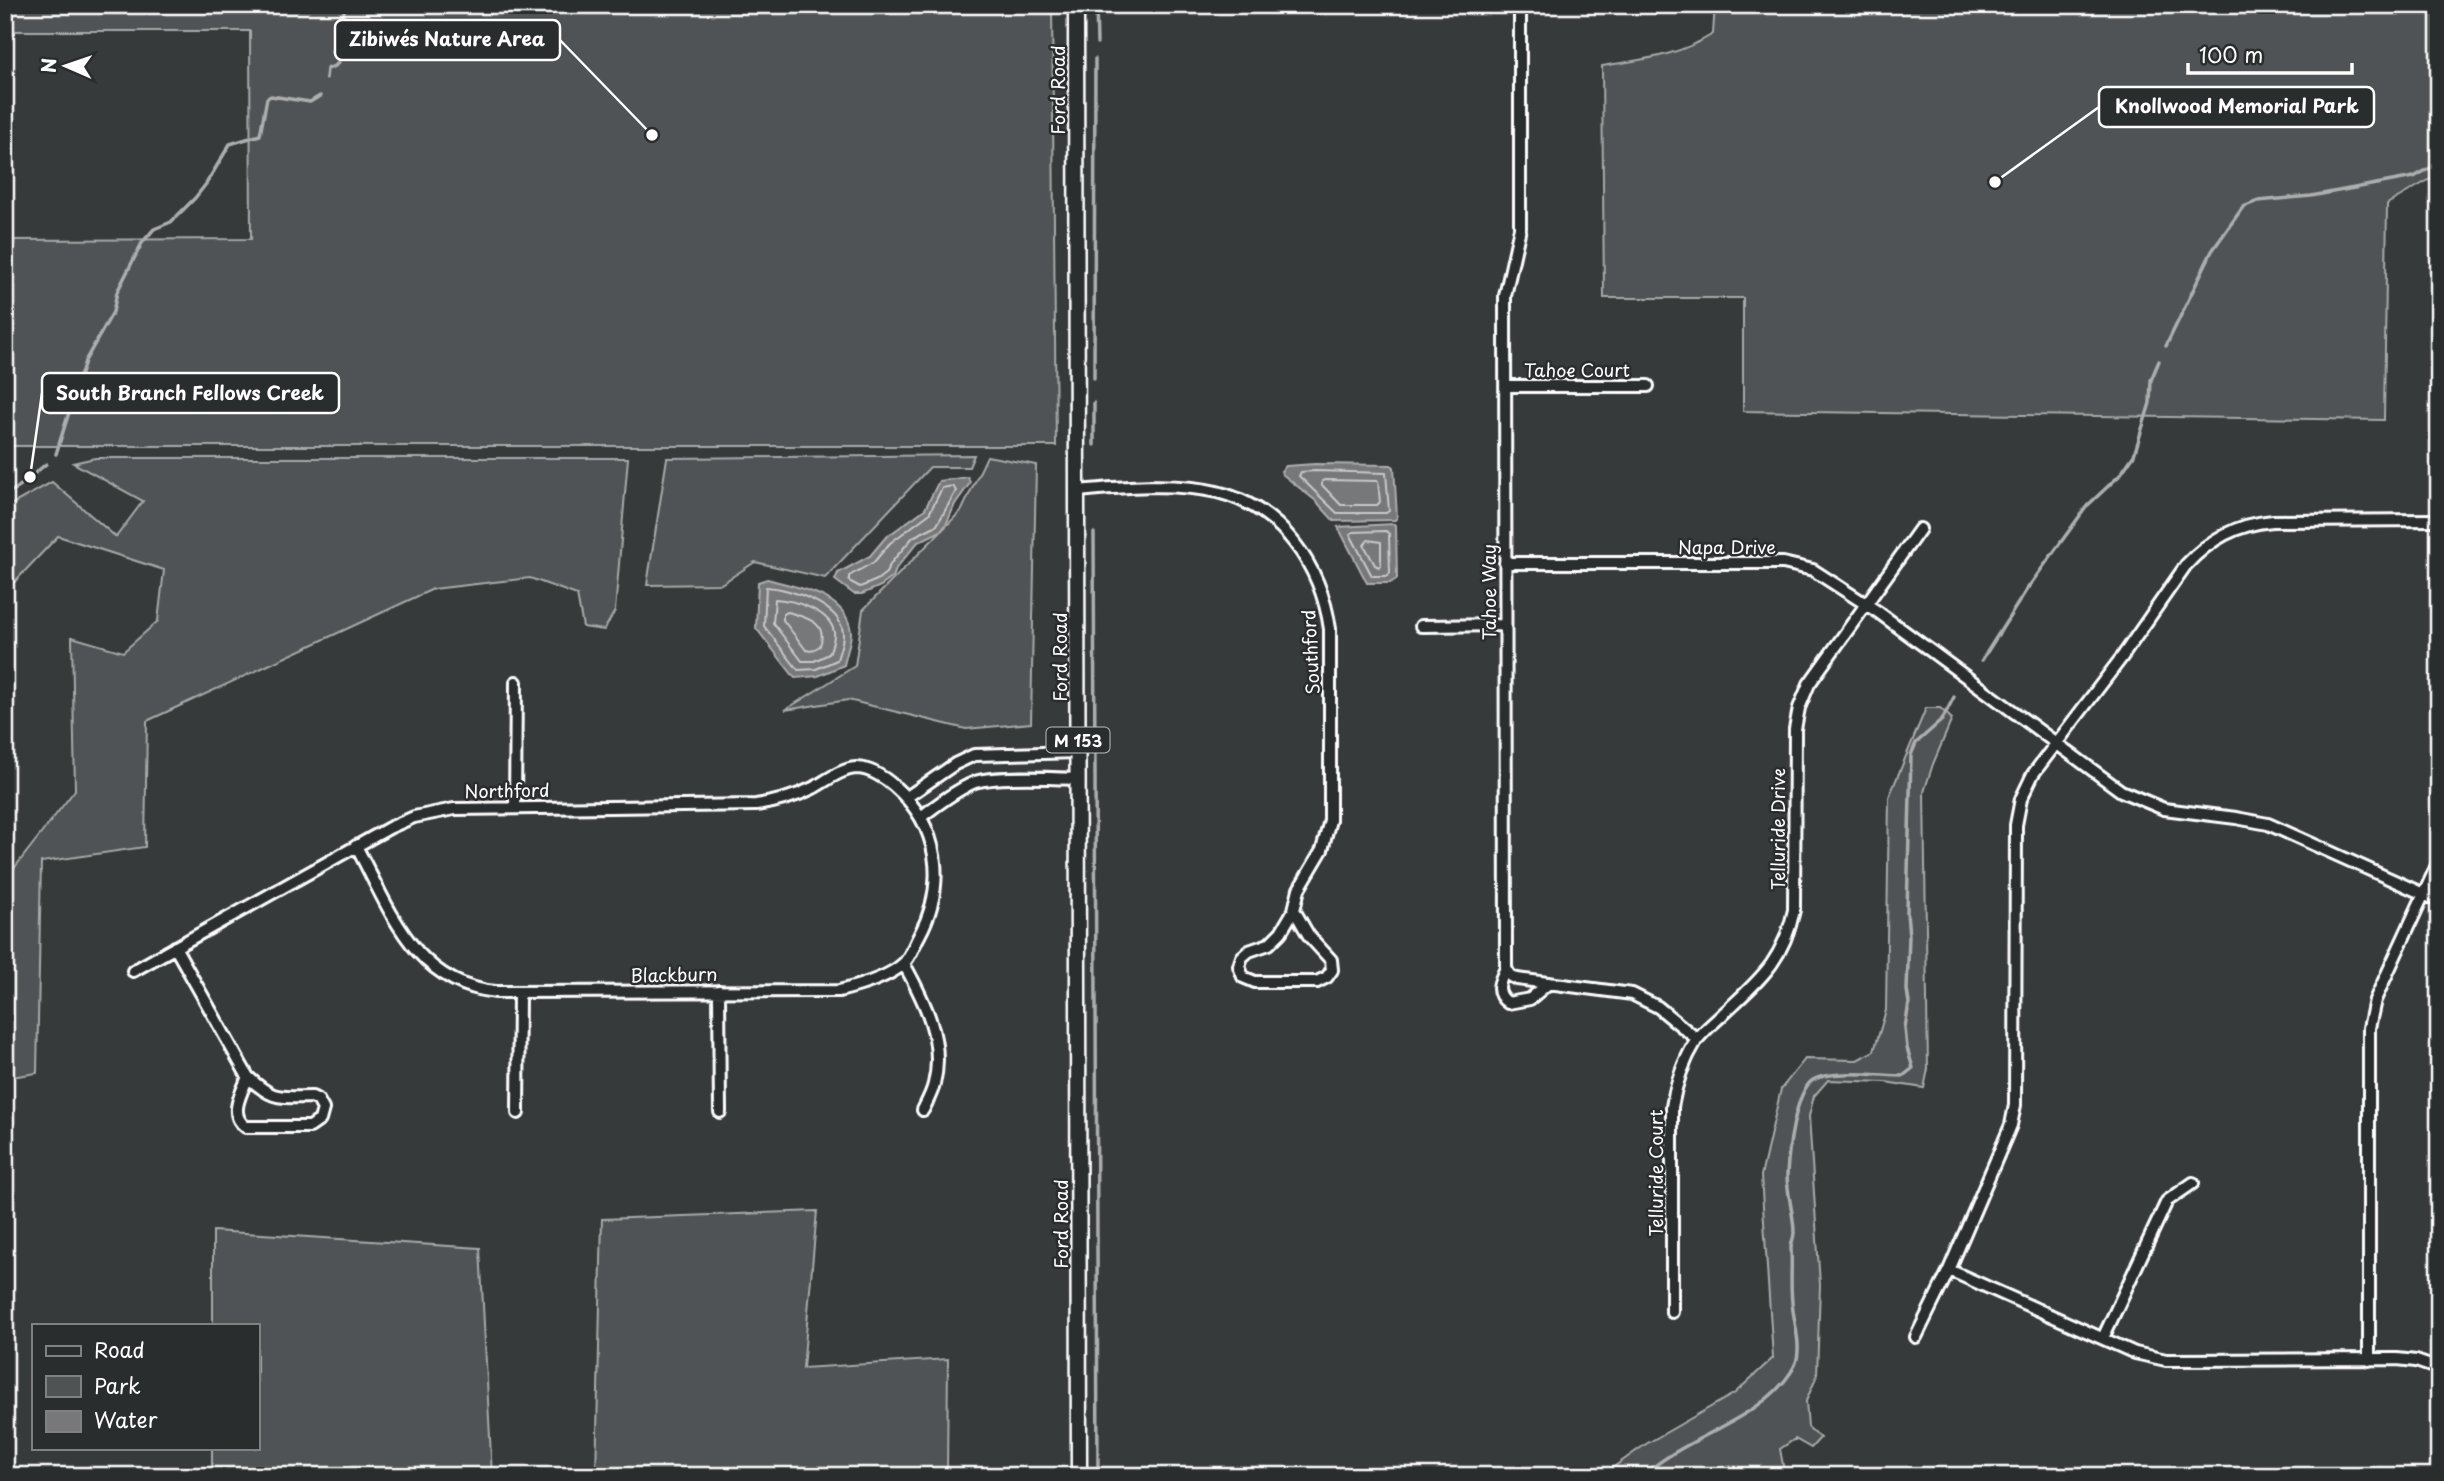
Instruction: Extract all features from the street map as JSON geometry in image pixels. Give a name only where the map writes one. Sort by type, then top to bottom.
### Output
[{"type":"main road","name":"Ford Road","points":[[1076,5],[1079,1476]]},
{"type":"street","name":"Tahoe Way","points":[[1520,5],[1520,228],[1505,296],[1506,968],[1499,980],[1498,990],[1508,1003],[1530,999],[1549,982]]},
{"type":"street","name":"Tahoe Court","points":[[1506,386],[1648,386]]},
{"type":"street","name":"Southford","points":[[1078,491],[1156,488],[1196,489],[1219,493],[1255,508],[1278,524],[1306,556],[1312,567],[1325,603],[1329,629],[1330,820],[1322,850],[1299,889],[1294,910],[1276,939],[1242,957],[1239,966],[1243,977],[1255,982],[1317,982],[1327,977],[1332,970],[1331,960],[1309,936],[1294,910]]},
{"type":"street","points":[[1916,1337],[1949,1270],[2011,1125],[2015,1105],[2016,825],[2025,786],[2122,657],[2186,565],[2218,537],[2249,524],[2273,521],[2439,520]]},
{"type":"street","name":"Telluride Drive","points":[[1698,1039],[1766,973],[1779,954],[1790,929],[1794,910],[1795,729],[1799,708],[1809,684],[1920,528]]},
{"type":"street","name":"Napa Drive","points":[[1505,563],[1783,563],[1813,570],[1867,604],[1959,670],[2121,791],[2151,805],[2268,824],[2439,901]]},
{"type":"street","points":[[1421,626],[1505,625]]},
{"type":"street","points":[[515,807],[516,682]]},
{"type":"street","points":[[907,797],[955,764],[974,755],[1079,752]]},
{"type":"street","name":"Northford","points":[[133,971],[388,828],[426,814],[454,809],[515,807],[756,805],[789,797],[836,774],[858,768],[883,776],[907,797],[920,817]]},
{"type":"street","points":[[923,1110],[934,1085],[937,1054],[927,1006],[904,964],[929,917],[935,892],[934,854],[920,817],[977,782],[1048,777],[1078,779]]},
{"type":"street","name":"Blackburn","points":[[356,846],[410,944],[436,970],[457,984],[473,989],[519,993],[839,991],[865,985],[904,964]]},
{"type":"street","points":[[2369,1360],[2369,1028],[2375,1000],[2439,861]]},
{"type":"street","points":[[175,947],[248,1077],[266,1093],[274,1096],[312,1097],[318,1100],[323,1109],[320,1120],[310,1127],[246,1128],[236,1113],[248,1077]]},
{"type":"street","points":[[1506,968],[1509,975],[1517,979],[1632,994],[1658,1007],[1698,1039]]},
{"type":"street","points":[[719,991],[720,1112]]},
{"type":"street","points":[[519,993],[519,1113]]},
{"type":"street","name":"Telluride Court","points":[[1672,1312],[1672,1107],[1676,1082],[1698,1039]]},
{"type":"street","points":[[2103,1338],[2167,1201],[2193,1182]]},
{"type":"street","points":[[1949,1270],[2135,1353],[2166,1360],[2407,1359],[2439,1368]]},
{"type":"green space","points":[[5,5],[1052,5],[1056,446],[5,446],[5,240],[251,239],[250,31],[5,31]]},
{"type":"green space","points":[[1715,5],[2439,5],[2439,174],[2387,204],[2384,420],[1743,411],[1743,298],[1604,298],[1602,66],[1659,56],[1699,42],[1713,34]]},
{"type":"green space","points":[[974,455],[969,467],[930,467],[825,578],[755,562],[721,584],[647,585],[667,458]]},
{"type":"green space","points":[[987,456],[1036,465],[1031,723],[966,729],[848,700],[785,710],[855,666],[863,610],[962,510]]},
{"type":"green space","points":[[95,458],[628,458],[615,611],[604,630],[583,627],[577,595],[530,578],[433,589],[147,721],[145,847],[41,862],[37,1073],[5,1078],[5,880],[75,790],[72,637],[123,652],[158,621],[164,570],[58,536],[5,592],[5,508],[52,482],[116,537],[143,501],[73,463]]},
{"type":"green space","points":[[1926,708],[1940,708],[1952,719],[1924,792],[1928,1069],[1924,1088],[1885,1082],[1828,1080],[1814,1096],[1809,1116],[1820,1285],[1817,1376],[1806,1401],[1808,1427],[1820,1438],[1811,1448],[1795,1439],[1780,1449],[1785,1476],[1601,1476],[1646,1444],[1735,1393],[1773,1358],[1761,1176],[1781,1089],[1805,1059],[1857,1060],[1874,1051],[1886,1010],[1889,797]]},
{"type":"green space","points":[[817,1211],[803,1368],[948,1359],[947,1476],[596,1476],[602,1219]]},
{"type":"green space","points":[[213,1231],[480,1248],[492,1476],[212,1476],[212,1450],[259,1450],[259,1324],[213,1324]]},
{"type":"water","points":[[1315,464],[1394,467],[1395,520],[1334,521],[1316,501],[1281,471],[1286,466]]},
{"type":"water","points":[[968,477],[970,483],[955,504],[946,525],[941,531],[918,542],[897,567],[893,577],[881,586],[862,594],[854,594],[835,580],[838,573],[870,556],[885,538],[925,509],[939,481]]},
{"type":"water","points":[[1394,524],[1397,579],[1390,583],[1367,583],[1338,527]]},
{"type":"water","points":[[767,579],[818,594],[840,609],[851,632],[844,665],[818,676],[795,678],[756,628],[758,582]]},
{"type":"waterway","points":[[326,78],[327,69],[339,62],[332,52],[341,30],[345,5]]},
{"type":"waterway","points":[[1096,5],[1097,43]]},
{"type":"waterway","points":[[1094,378],[1095,59]]},
{"type":"waterway","points":[[56,454],[85,361],[113,312],[117,292],[142,243],[154,229],[171,222],[195,198],[230,144],[260,135],[267,98],[271,96],[310,102],[320,96]]},
{"type":"waterway","points":[[2166,346],[2212,251],[2243,207],[2258,201],[2311,196],[2414,177],[2439,163]]},
{"type":"waterway","points":[[1982,660],[2027,589],[2087,506],[2120,475],[2134,455],[2150,403],[2151,380],[2159,361]]},
{"type":"waterway","points":[[1094,403],[1094,445]]},
{"type":"waterway","points":[[5,494],[16,489],[46,464]]},
{"type":"waterway","points":[[1094,533],[1098,1476]]},
{"type":"waterway","points":[[1643,1476],[1660,1462],[1766,1399],[1782,1384],[1795,1365],[1798,1350],[1791,1288],[1794,1226],[1787,1175],[1797,1109],[1807,1086],[1821,1077],[1844,1074],[1903,1076],[1913,1068],[1905,1028],[1909,1003],[1907,912],[1911,755],[1916,743],[1942,720],[1954,697]]},
{"type":"place","name":"Zibiwés Nature Area","points":[[652,135]]},
{"type":"place","name":"Knollwood Memorial Park","points":[[1995,182]]},
{"type":"place","name":"South Branch Fellows Creek","points":[[30,477]]}]
